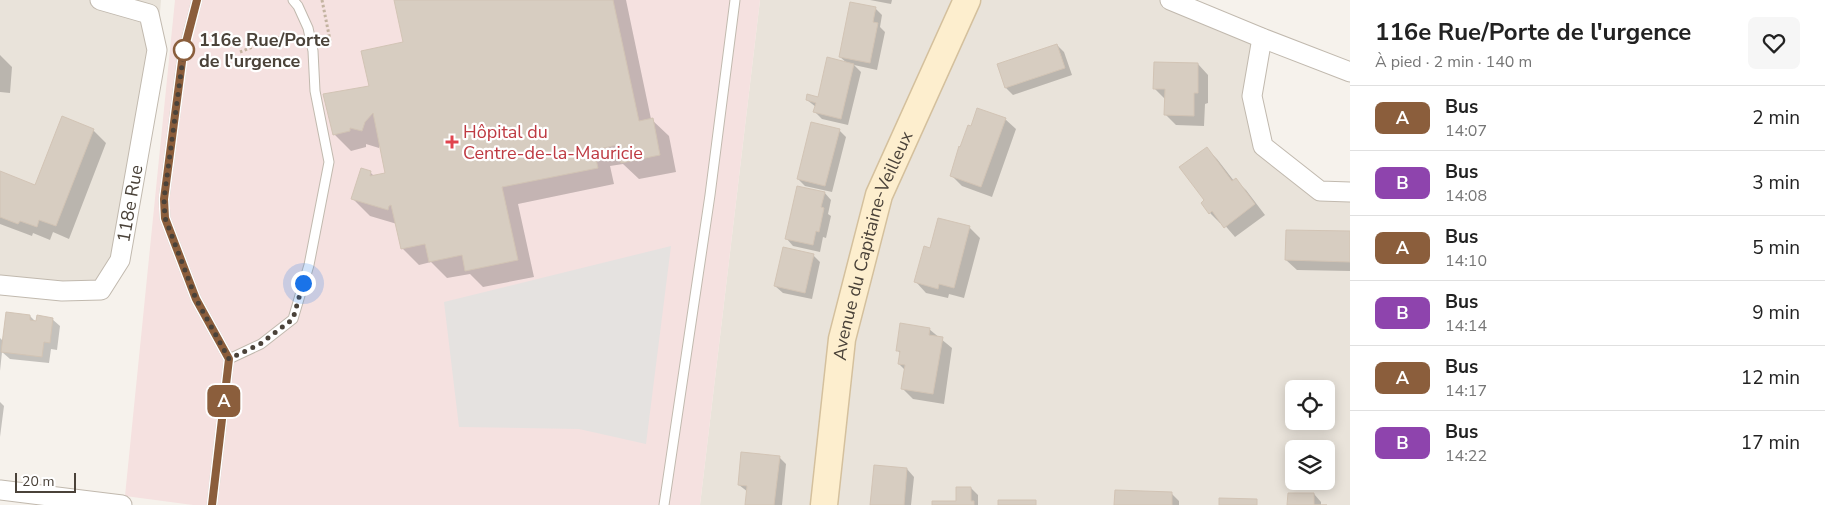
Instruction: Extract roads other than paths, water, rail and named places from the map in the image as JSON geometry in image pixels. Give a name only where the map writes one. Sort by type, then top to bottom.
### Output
[{"type":"street","name":"118e Rue","points":[[0,285],[62,291],[101,290],[120,260],[157,50],[149,14],[100,0]]},
{"type":"street","name":"Avenue du Capitaine-Veilleux","points":[[824,505],[842,339],[879,195],[967,0]]},
{"type":"street","points":[[1170,0],[1350,72]]},
{"type":"street","points":[[1262,38],[1252,96],[1263,146],[1320,191],[1350,192]]},
{"type":"street","points":[[0,490],[122,505]]},
{"type":"lane","points":[[197,0],[183,54],[164,199],[165,218],[196,299],[229,359],[212,505]]},
{"type":"lane","points":[[229,359],[260,344],[293,319],[309,265],[329,162],[315,91],[313,51],[308,28],[298,6],[293,0]]},
{"type":"lane","points":[[664,505],[710,195],[735,0]]},
{"type":"place","name":"116e Rue/Porte de l'urgence","points":[[184,50]]},
{"type":"place","name":"Hôpital du Centre-de-la-Mauricie","points":[[452,142]]}]
